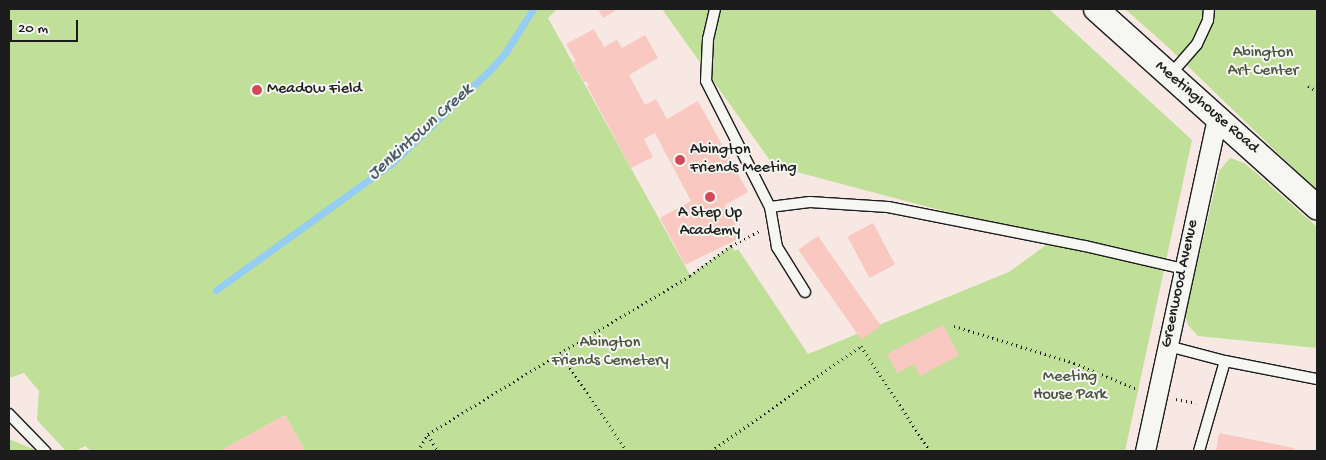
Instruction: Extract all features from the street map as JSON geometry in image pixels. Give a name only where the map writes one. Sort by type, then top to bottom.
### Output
[{"type":"street","name":"Meetinghouse Road","points":[[1096,9],[1317,206]]},
{"type":"street","name":"Greenwood Avenue","points":[[1145,451],[1218,117]]},
{"type":"lane","points":[[715,9],[708,39],[706,82],[770,207],[777,247],[805,292]]},
{"type":"lane","points":[[1169,76],[1197,44],[1208,20],[1208,9]]},
{"type":"lane","points":[[770,207],[810,202],[888,207],[1086,246],[1184,269]]},
{"type":"lane","points":[[1168,346],[1225,361],[1317,379]]},
{"type":"lane","points":[[1199,451],[1225,361]]},
{"type":"lane","points":[[9,414],[45,451]]},
{"type":"path","points":[[1308,86],[1317,91]]},
{"type":"path","points":[[418,451],[428,434],[690,276],[731,246],[773,223]]},
{"type":"path","points":[[954,326],[1074,363],[1142,390]]},
{"type":"path","points":[[711,451],[862,346],[930,451]]},
{"type":"path","points":[[560,353],[626,451]]},
{"type":"path","points":[[1170,398],[1212,406]]},
{"type":"path","points":[[428,434],[438,451]]},
{"type":"green space","points":[[9,9],[557,9],[548,18],[690,275],[731,246],[735,251],[738,249],[808,354],[1009,272],[1053,240],[774,166],[662,9],[1049,9],[1192,140],[1125,451],[305,451],[285,415],[220,451],[91,451],[85,446],[76,451],[66,451],[37,420],[39,391],[24,373],[9,378]]},
{"type":"green space","name":"Abington Art Center","points":[[1125,9],[1317,9],[1317,191],[1169,48]]},
{"type":"green space","points":[[1230,158],[1244,163],[1317,227],[1317,348],[1198,336],[1188,325],[1185,315],[1219,171]]},
{"type":"green space","points":[[9,439],[38,451],[9,451]]},
{"type":"building","points":[[598,9],[614,9],[615,11],[603,18]]},
{"type":"building","points":[[594,29],[604,47],[617,40],[622,48],[645,35],[658,58],[629,75],[645,105],[656,99],[667,119],[698,101],[748,192],[725,205],[742,237],[685,265],[660,218],[691,201],[655,133],[644,139],[653,157],[631,168],[587,86],[589,85],[586,81],[584,82],[573,62],[576,61],[566,44]]},
{"type":"building","points":[[873,223],[895,264],[869,278],[847,237]]},
{"type":"building","points":[[818,236],[881,326],[861,340],[798,250]]},
{"type":"building","points":[[943,325],[959,355],[920,376],[914,364],[897,373],[887,354]]},
{"type":"building","points":[[285,415],[305,451],[220,451]]},
{"type":"building","points":[[1219,433],[1294,448],[1293,451],[1216,451]]},
{"type":"waterway","name":"Jenkintown Creek","points":[[216,290],[391,164],[489,71],[505,53],[533,9]]},
{"type":"place","name":"Meadow Field","points":[[257,90]]},
{"type":"place","name":"Abington Friends Meeting","points":[[680,160]]},
{"type":"place","name":"A Step Up Academy","points":[[710,197]]},
{"type":"park label","name":"Abington Friends Cemetery","points":[[610,353]]},
{"type":"park label","name":"Meeting House Park","points":[[1070,387]]}]
